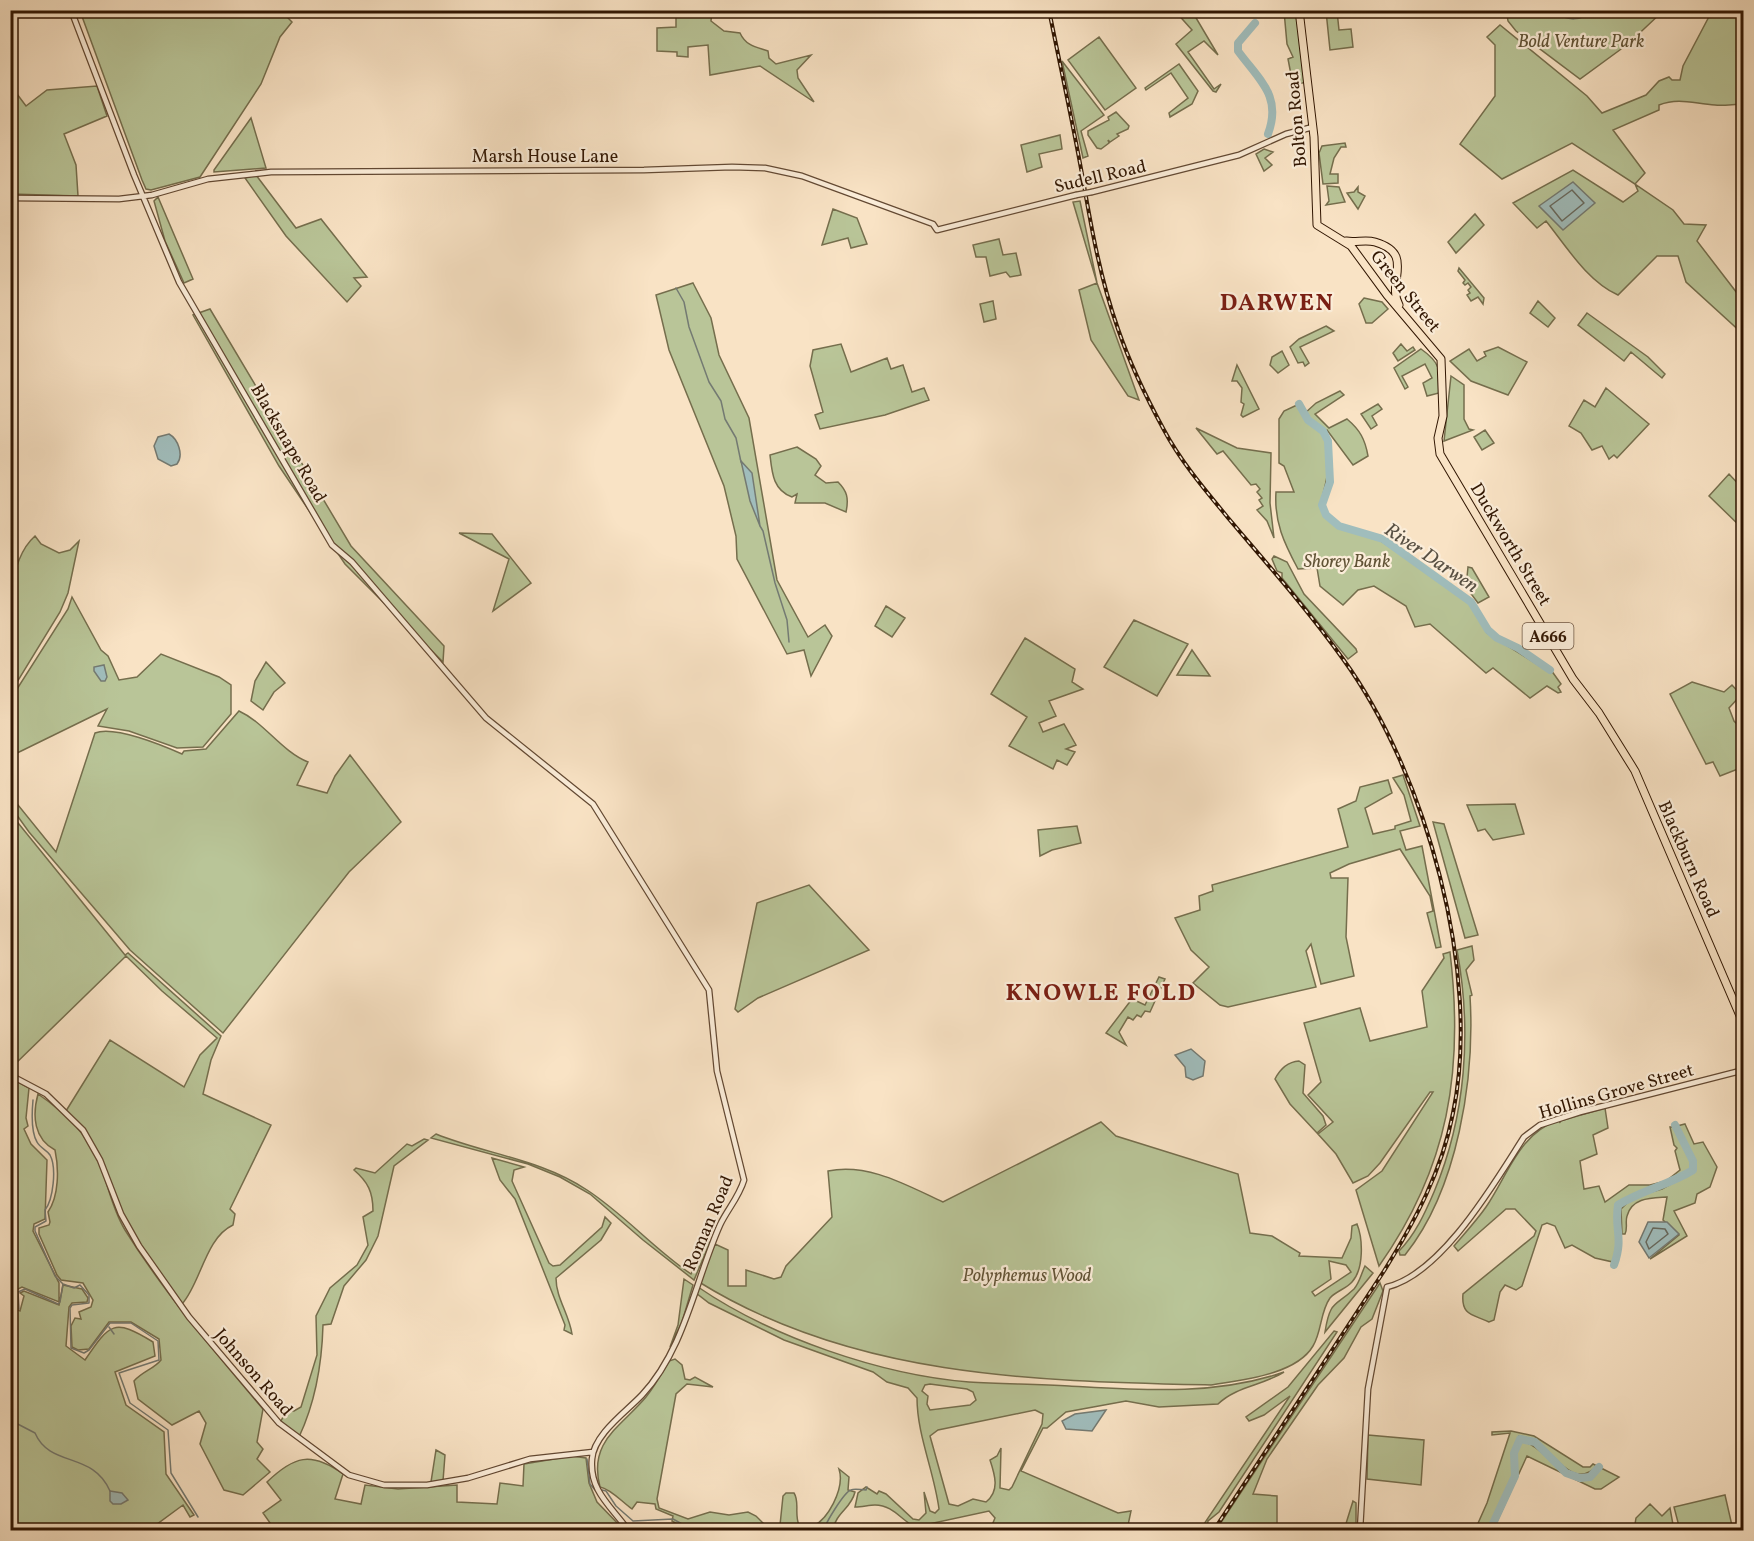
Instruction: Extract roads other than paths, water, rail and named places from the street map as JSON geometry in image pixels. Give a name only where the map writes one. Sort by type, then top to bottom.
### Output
[{"type":"highway","name":"Bolton Road","points":[[1299,10],[1313,127],[1317,225],[1338,239]]},
{"type":"highway","name":"A666","points":[[1338,239],[1377,243],[1390,250],[1398,260],[1396,296],[1402,310]]},
{"type":"highway","name":"Green Street","points":[[1338,239],[1351,246],[1383,291],[1402,310],[1438,354],[1444,369],[1443,416],[1438,442],[1440,454]]},
{"type":"highway","points":[[1359,256],[1358,246],[1363,241]]},
{"type":"highway","name":"Duckworth Street","points":[[1440,454],[1573,679],[1599,713],[1635,771]]},
{"type":"highway","name":"Blackburn Road","points":[[1635,771],[1743,1025]]},
{"type":"street","name":"Blacksnape Road","points":[[71,10],[179,282],[332,545],[352,562],[486,718],[593,804],[597,811]]},
{"type":"street","name":"Sudell Road","points":[[937,230],[1232,157],[1296,130],[1313,127]]},
{"type":"street","name":"Marsh House Lane","points":[[10,198],[119,199],[144,196],[208,179],[271,171],[644,170],[732,166],[765,168],[802,176],[933,224],[937,230]]},
{"type":"street","name":"Roman Road","points":[[593,1452],[606,1433],[650,1386],[671,1352],[701,1268],[744,1177],[717,1071],[709,990],[597,811]]},
{"type":"street","name":"Hollins Grove Street","points":[[1360,1530],[1368,1389],[1388,1287],[1421,1268],[1457,1234],[1524,1137],[1535,1127],[1580,1112],[1743,1070]]},
{"type":"street","name":"Johnson Road","points":[[10,1075],[46,1094],[88,1138],[106,1174],[121,1215],[139,1246],[189,1317],[265,1407],[289,1432],[349,1475],[384,1485],[427,1485],[468,1478],[530,1459],[593,1452]]},
{"type":"street","points":[[593,1452],[592,1467],[596,1489],[628,1530]]},
{"type":"water","points":[[1555,11],[1593,11],[1584,17],[1574,19],[1564,17]]},
{"type":"water","points":[[1573,182],[1595,203],[1563,230],[1539,206]]},
{"type":"water","points":[[169,434],[175,440],[180,452],[177,464],[171,466],[158,459],[154,446],[158,437]]},
{"type":"water","points":[[741,461],[752,473],[760,526],[750,501]]},
{"type":"water","points":[[104,665],[107,677],[105,681],[101,681],[94,667]]},
{"type":"water","points":[[1191,1049],[1205,1061],[1203,1076],[1193,1080],[1186,1077],[1185,1067],[1175,1055]]},
{"type":"water","points":[[1648,1222],[1667,1222],[1679,1234],[1649,1258],[1639,1242]]},
{"type":"water","points":[[1106,1410],[1092,1431],[1066,1429],[1062,1421],[1075,1414]]},
{"type":"water","points":[[110,1491],[122,1493],[128,1500],[121,1504],[113,1504],[110,1501]]},
{"type":"waterway","name":"River Darwen","points":[[1255,23],[1238,43],[1238,51],[1261,80],[1270,99],[1272,121],[1268,134]]},
{"type":"waterway","points":[[676,288],[684,302],[689,327],[709,382],[721,401],[725,419],[736,438],[741,462]]},
{"type":"waterway","name":"River Darwen","points":[[1299,404],[1308,420],[1323,431],[1328,441],[1330,482],[1322,505],[1326,515],[1339,526],[1383,539],[1471,602],[1488,630],[1497,638],[1518,648],[1550,670]]},
{"type":"waterway","points":[[760,526],[787,620],[789,642]]},
{"type":"waterway","points":[[33,1100],[32,1121],[35,1138],[50,1155],[54,1175],[50,1199],[45,1210],[46,1221],[35,1227],[35,1231],[55,1276],[63,1284]]},
{"type":"waterway","name":"River Darwen","points":[[1614,1265],[1619,1240],[1618,1205],[1693,1170],[1693,1161],[1675,1125]]},
{"type":"waterway","points":[[10,1304],[19,1309],[18,1292],[25,1289],[58,1304],[63,1284],[74,1288],[80,1285],[89,1295],[89,1303],[72,1305],[70,1308],[71,1348],[84,1353],[89,1350],[110,1323],[131,1323],[158,1341],[159,1360],[119,1373],[130,1403],[168,1430],[171,1473],[198,1517]]},
{"type":"waterway","points":[[109,1327],[114,1334]]},
{"type":"waterway","points":[[10,1420],[35,1433],[42,1444],[51,1451],[93,1470],[103,1478],[110,1491]]},
{"type":"waterway","name":"River Darwen","points":[[1490,1530],[1515,1476],[1514,1453],[1520,1439],[1535,1442],[1566,1473],[1580,1478],[1590,1477],[1599,1467]]},
{"type":"waterway","points":[[587,1459],[590,1484],[595,1490]]},
{"type":"waterway","points":[[824,1530],[844,1496],[851,1490],[866,1490],[867,1487]]},
{"type":"waterway","points":[[602,1490],[606,1491],[616,1506],[633,1521],[673,1519],[693,1530]]},
{"type":"waterway","points":[[705,1530],[711,1530]]},
{"type":"railway","points":[[1049,10],[1097,252],[1106,291],[1128,355],[1157,418],[1186,465],[1316,623],[1343,659],[1373,706],[1399,758],[1422,816],[1440,877],[1453,938],[1460,999],[1460,1058],[1453,1113],[1442,1155],[1426,1195],[1384,1271],[1214,1530]]},
{"type":"district","name":"DARWEN","points":[[1277,302]]},
{"type":"district","name":"KNOWLE FOLD","points":[[1101,992]]},
{"type":"park label","name":"Bold Venture Park","points":[[1581,41]]},
{"type":"park label","name":"Shorey Bank","points":[[1347,561]]},
{"type":"park label","name":"Polyphemus Wood","points":[[1027,1275]]}]
